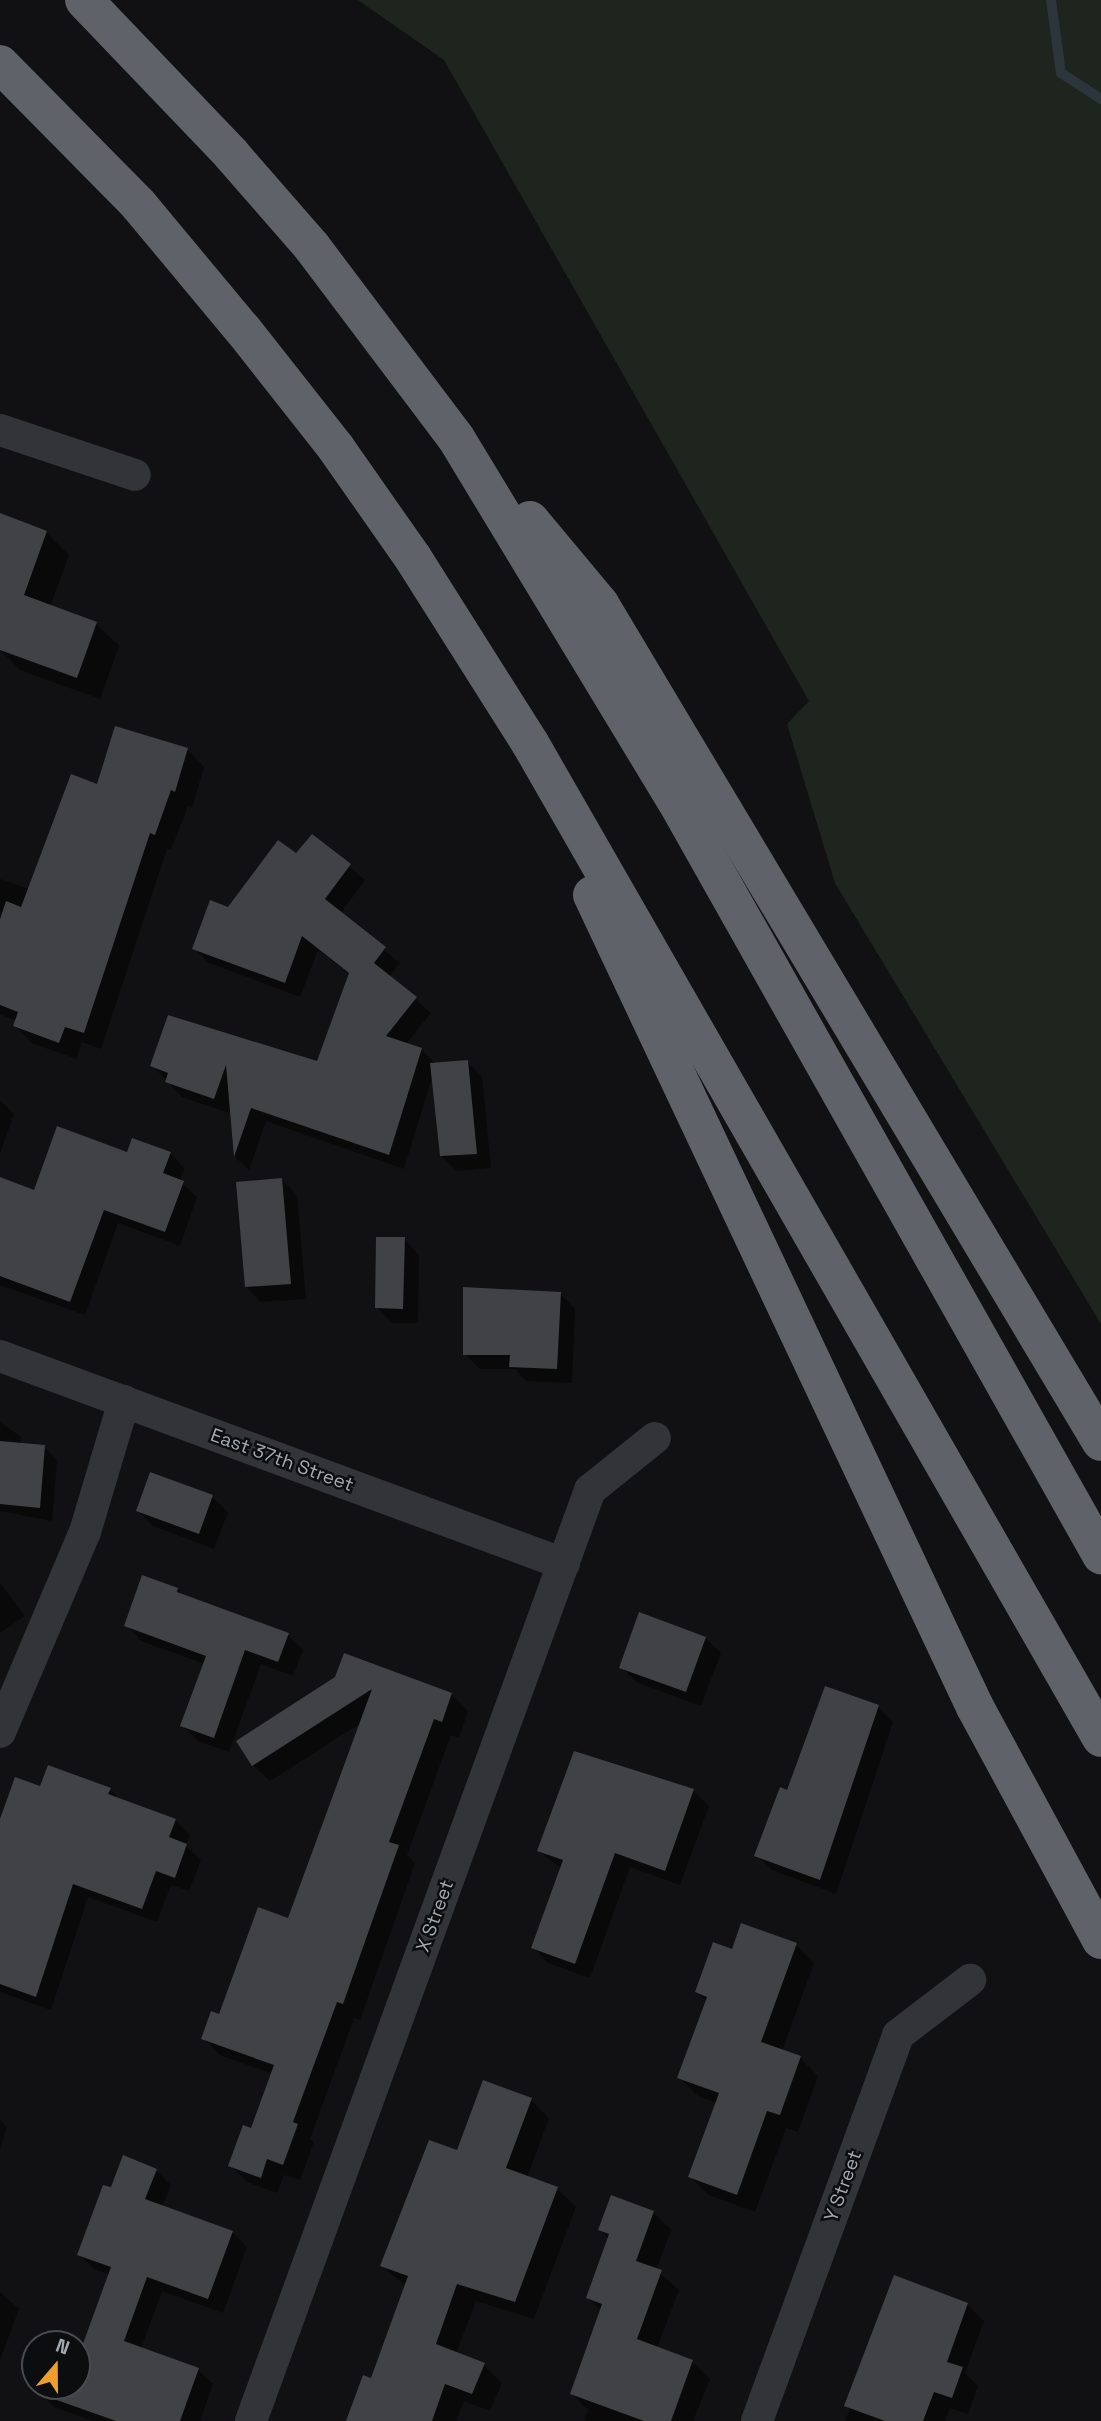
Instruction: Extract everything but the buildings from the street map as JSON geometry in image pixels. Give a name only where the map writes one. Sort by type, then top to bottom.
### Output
[{"type":"highway","points":[[84,0],[249,174],[312,247],[419,387],[600,604],[1101,1441]]},
{"type":"highway","points":[[0,64],[138,204],[252,341],[336,447],[480,663],[544,767],[1101,1738]]},
{"type":"highway","points":[[419,387],[557,600],[676,801],[1101,1555]]},
{"type":"highway","points":[[480,663],[975,1707],[1101,1940]]},
{"type":"street","points":[[0,430],[135,475]]},
{"type":"street","name":"East 37th Street","points":[[0,1356],[564,1564]]},
{"type":"street","points":[[0,1732],[85,1532],[124,1401]]},
{"type":"street","name":"X Street","points":[[251,2421],[590,1490],[655,1437]]},
{"type":"street","name":"Y Street","points":[[757,2421],[898,2035],[970,1980]]},
{"type":"shaded area","points":[[358,0],[1101,0],[1101,1324],[835,883],[787,724],[809,701],[444,60]]},
{"type":"waterway","points":[[1051,0],[1061,73],[1101,99]]}]
